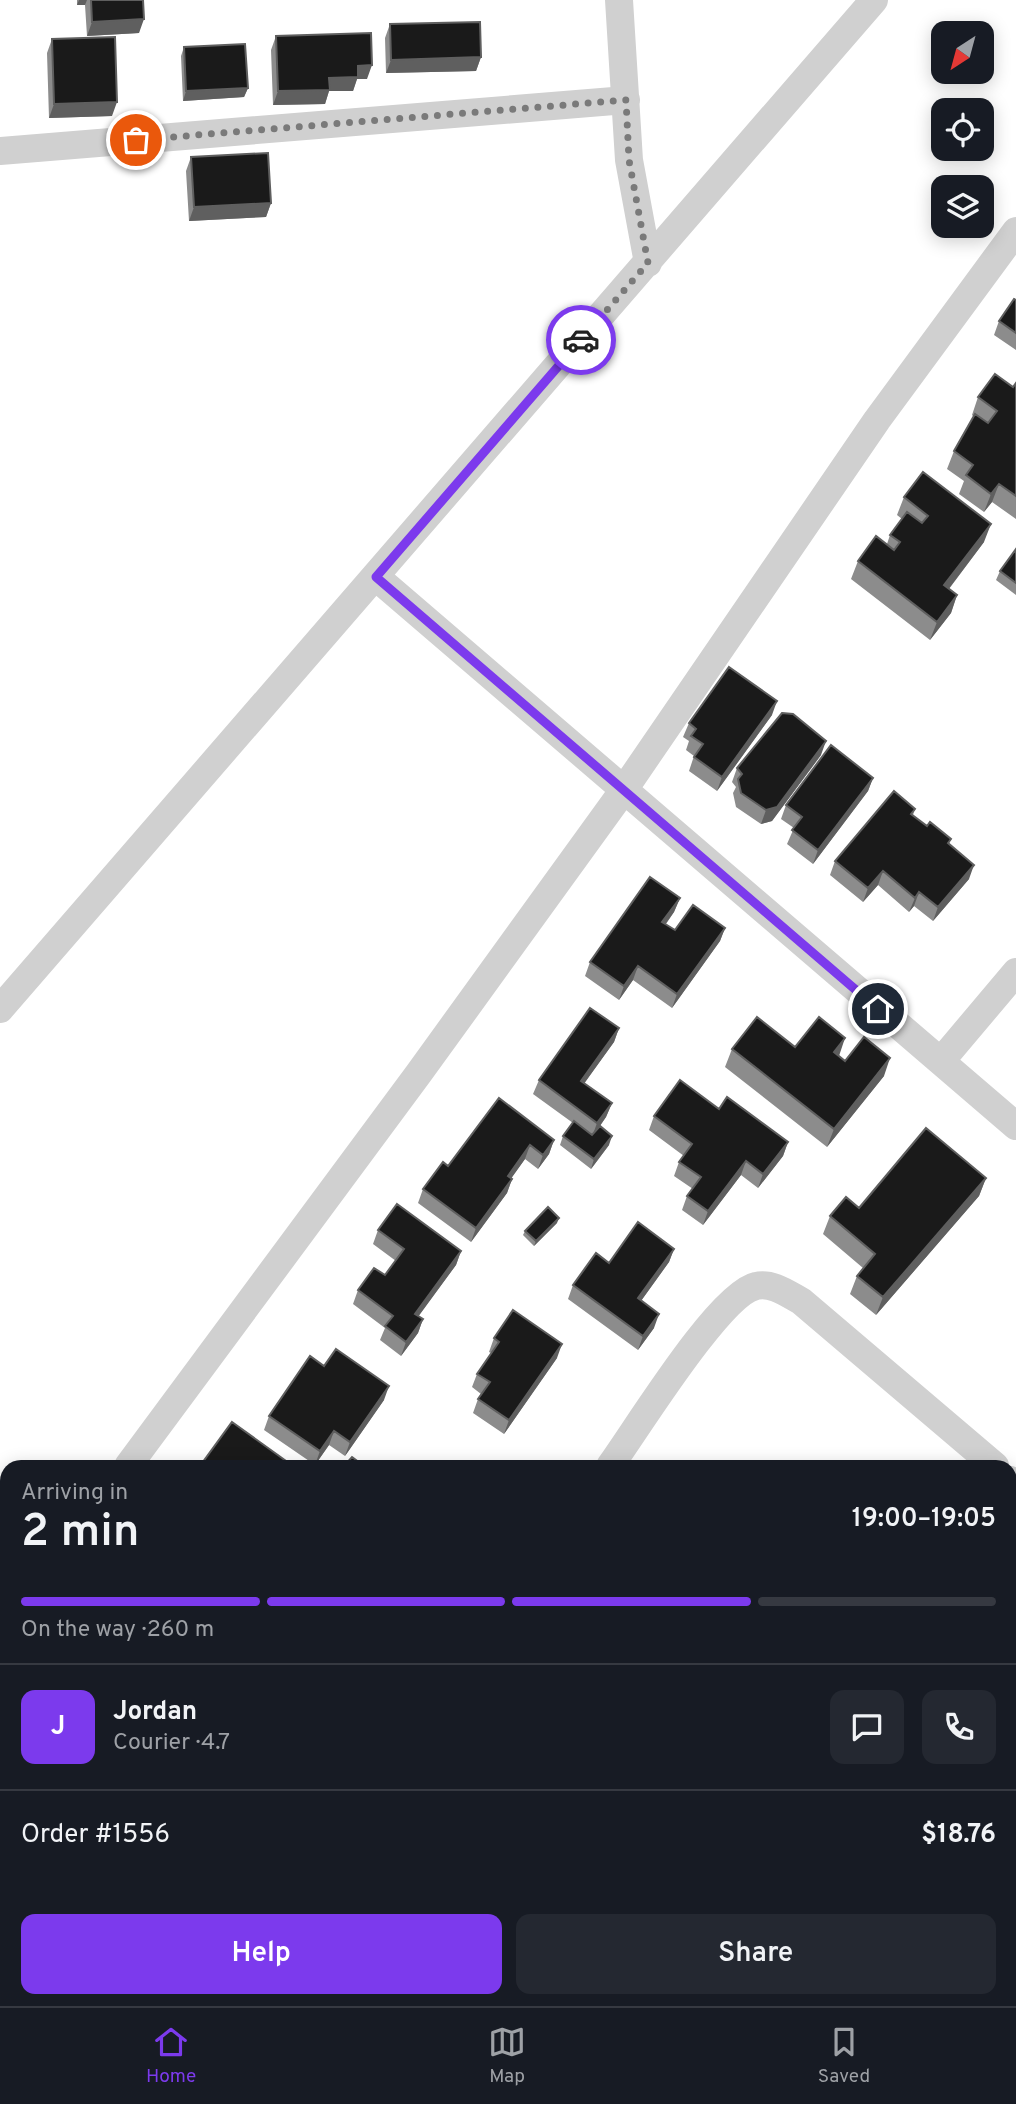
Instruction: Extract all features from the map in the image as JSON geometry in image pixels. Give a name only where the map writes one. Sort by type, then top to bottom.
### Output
[{"type":"street","points":[[619,0],[629,160],[648,263]]},
{"type":"street","points":[[0,1009],[874,0]]},
{"type":"street","points":[[0,151],[626,100]]},
{"type":"street","points":[[132,1460],[419,1073],[622,791],[877,420],[1016,231]]},
{"type":"street","points":[[376,577],[622,791],[1016,1126]]},
{"type":"street","points":[[941,1061],[1016,972]]},
{"type":"street","points":[[614,1460],[704,1332],[734,1300],[755,1286],[778,1288],[801,1301],[988,1460]]},
{"type":"building","points":[[91,0],[143,0],[144,19],[92,22]]},
{"type":"building","points":[[480,22],[481,57],[391,60],[390,24]]},
{"type":"building","points":[[371,33],[372,65],[358,66],[358,77],[329,78],[330,90],[278,91],[276,36]]},
{"type":"building","points":[[115,37],[117,102],[54,104],[52,39]]},
{"type":"building","points":[[245,44],[248,88],[186,91],[184,47]]},
{"type":"building","points":[[268,153],[271,203],[194,207],[191,157]]},
{"type":"building","points":[[1014,299],[1016,300],[1016,333],[999,321]]},
{"type":"building","points":[[995,374],[1013,387],[1016,383],[1016,496],[999,484],[991,494],[966,475],[973,465],[954,451],[975,414],[988,423],[997,411],[978,397]]},
{"type":"building","points":[[923,472],[991,524],[944,585],[957,595],[937,622],[858,561],[876,536],[894,550],[900,542],[890,535],[907,512],[922,523],[928,516],[904,497]]},
{"type":"building","points":[[1016,549],[1016,583],[1000,571]]},
{"type":"building","points":[[729,667],[777,701],[722,777],[694,757],[703,744],[691,736],[696,729],[689,723]]},
{"type":"building","points":[[782,713],[793,714],[826,741],[777,807],[766,810],[741,793],[738,779],[742,774],[737,768]]},
{"type":"building","points":[[831,745],[873,778],[818,850],[792,830],[802,817],[786,805]]},
{"type":"building","points":[[894,791],[915,809],[911,814],[927,826],[930,822],[951,839],[948,843],[974,865],[938,907],[919,892],[915,898],[883,871],[868,888],[835,861]]},
{"type":"building","points":[[650,877],[680,898],[662,922],[675,930],[693,905],[725,928],[677,994],[638,966],[624,986],[590,962]]},
{"type":"building","points":[[590,1008],[619,1028],[581,1081],[612,1103],[597,1123],[539,1080]]},
{"type":"building","points":[[757,1017],[795,1047],[819,1017],[845,1038],[834,1052],[845,1061],[864,1037],[890,1058],[834,1129],[732,1049]]},
{"type":"building","points":[[680,1080],[719,1109],[727,1097],[788,1142],[763,1174],[746,1161],[708,1211],[687,1196],[701,1177],[679,1162],[692,1144],[654,1116]]},
{"type":"building","points":[[499,1098],[554,1140],[543,1155],[530,1145],[508,1176],[512,1179],[476,1228],[423,1189],[443,1162],[448,1166]]},
{"type":"building","points":[[574,1121],[592,1135],[600,1126],[612,1136],[594,1159],[563,1136]]},
{"type":"building","points":[[926,1128],[986,1178],[883,1297],[857,1276],[875,1254],[830,1216],[846,1197],[859,1208]]},
{"type":"building","points":[[397,1204],[461,1251],[415,1314],[423,1319],[406,1342],[385,1326],[393,1316],[358,1290],[374,1268],[385,1275],[404,1249],[378,1230]]},
{"type":"building","points":[[548,1207],[559,1218],[536,1241],[525,1231]]},
{"type":"building","points":[[638,1222],[674,1249],[638,1298],[659,1314],[643,1336],[573,1285],[596,1253],[609,1263]]},
{"type":"building","points":[[513,1310],[562,1344],[509,1420],[478,1399],[490,1382],[477,1374],[499,1342],[494,1338]]},
{"type":"building","points":[[336,1349],[389,1386],[350,1442],[334,1431],[320,1451],[269,1416],[310,1356],[324,1366]]},
{"type":"building","points":[[232,1422],[285,1460],[204,1460]]},
{"type":"way so far","points":[[136,140],[626,100],[629,160],[648,263],[581,340]]},
{"type":"route","points":[[581,340],[376,577],[878,1009]]}]
